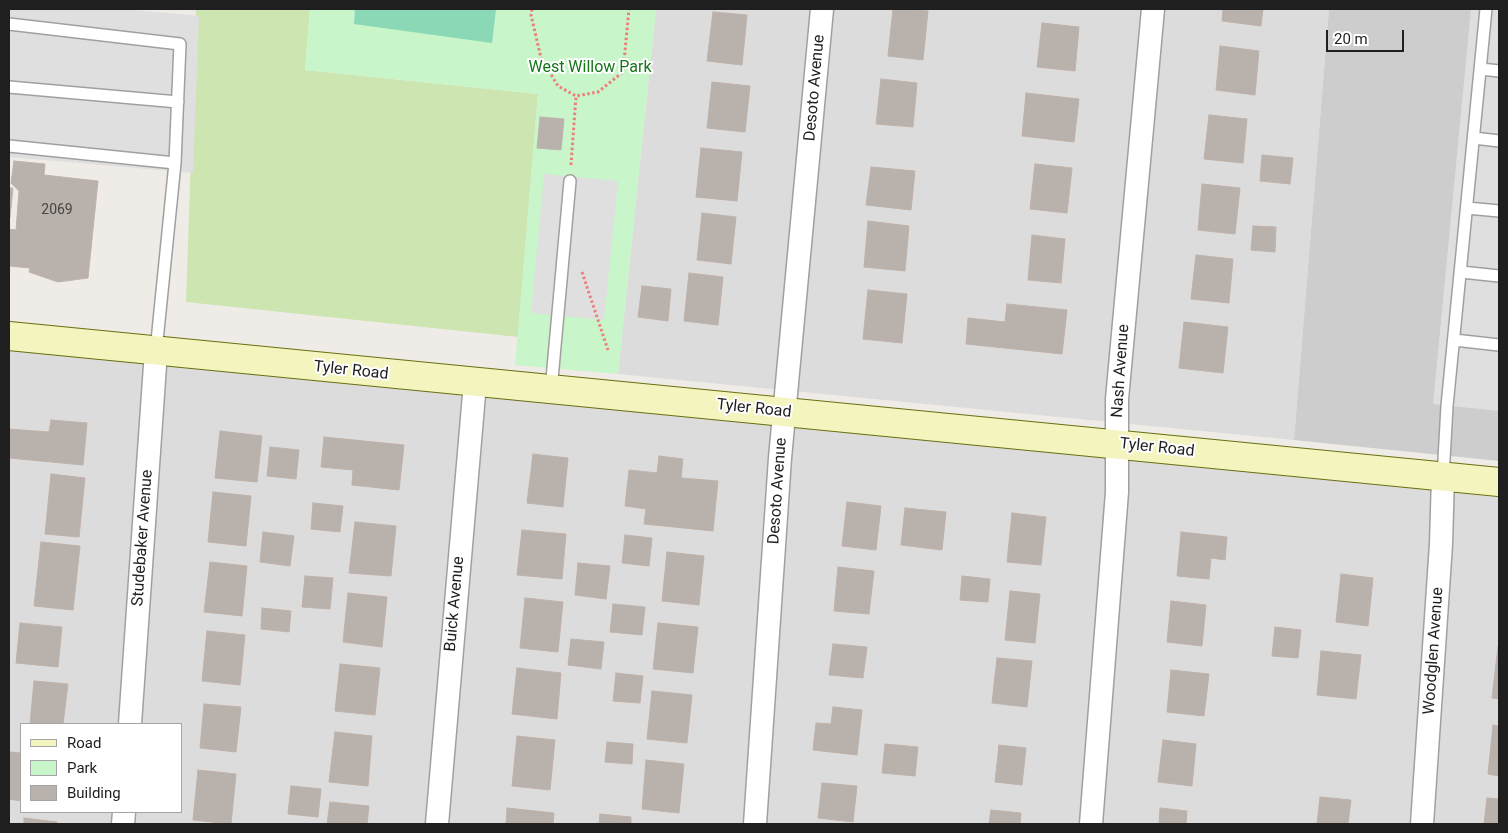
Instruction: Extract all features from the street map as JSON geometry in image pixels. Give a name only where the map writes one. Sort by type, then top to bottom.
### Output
[{"type":"street","name":"Desoto Avenue","points":[[755,824],[784,412],[822,9]]},
{"type":"street","name":"Nash Avenue","points":[[1091,824],[1117,493],[1117,399],[1153,9]]},
{"type":"street","name":"Tyler Road","points":[[9,336],[1499,482]]},
{"type":"street","name":"Studebaker Avenue","points":[[130,723],[156,351]]},
{"type":"street","name":"Buick Avenue","points":[[437,824],[475,383]]},
{"type":"street","name":"Woodglen Avenue","points":[[1422,824],[1441,544],[1443,477]]},
{"type":"lane","points":[[1443,477],[1454,340],[1486,9]]},
{"type":"lane","points":[[9,24],[180,44],[174,163],[156,351]]},
{"type":"lane","points":[[1481,69],[1499,71]]},
{"type":"lane","points":[[9,87],[178,102]]},
{"type":"lane","points":[[1474,138],[1499,141]]},
{"type":"lane","points":[[9,146],[174,163]]},
{"type":"lane","points":[[551,390],[570,181]]},
{"type":"lane","points":[[1467,208],[1499,211]]},
{"type":"lane","points":[[1461,272],[1499,276]]},
{"type":"lane","points":[[1454,340],[1499,345]]},
{"type":"path","points":[[532,9],[531,15],[540,58],[558,86],[576,96],[598,92],[623,72],[629,9]]},
{"type":"path","points":[[570,181],[576,96]]},
{"type":"path","points":[[581,270],[608,350]]},
{"type":"shaded area","points":[[9,9],[124,9],[199,16],[193,173],[9,157]]},
{"type":"shaded area","points":[[656,9],[1329,9],[1294,440],[618,374]]},
{"type":"shaded area","points":[[1329,9],[1499,9],[1499,461],[1294,440]]},
{"type":"shaded area","points":[[1471,9],[1499,9],[1499,411],[1433,404]]},
{"type":"shaded area","points":[[544,174],[618,181],[604,320],[531,313]]},
{"type":"shaded area","points":[[9,349],[1499,497],[1499,824],[9,824]]},
{"type":"green space","points":[[196,9],[310,9],[305,70],[538,94],[518,337],[186,302]]},
{"type":"green space","name":"West Willow Park","points":[[310,9],[656,9],[618,374],[515,365],[538,94],[305,70]]},
{"type":"green space","points":[[355,9],[496,9],[492,43],[354,24]]},
{"type":"building","points":[[893,9],[928,11],[923,60],[888,56]]},
{"type":"building","points":[[1223,9],[1263,9],[1261,26],[1222,21]]},
{"type":"building","points":[[713,12],[747,15],[742,65],[707,61]]},
{"type":"building","points":[[1042,23],[1079,27],[1075,71],[1037,67]]},
{"type":"building","points":[[1220,46],[1259,51],[1255,95],[1216,90]]},
{"type":"building","points":[[881,79],[917,83],[913,127],[876,124]]},
{"type":"building","points":[[712,82],[750,86],[745,132],[707,128]]},
{"type":"building","points":[[1026,93],[1079,99],[1074,142],[1022,136]]},
{"type":"building","points":[[1209,115],[1247,119],[1243,163],[1204,159]]},
{"type":"building","points":[[540,117],[564,119],[561,150],[537,148]]},
{"type":"building","points":[[701,148],[742,152],[737,201],[696,197]]},
{"type":"building","points":[[1262,155],[1293,158],[1290,184],[1260,181]]},
{"type":"building","points":[[14,161],[45,164],[44,175],[98,181],[88,278],[58,282],[29,272],[30,268],[9,266],[9,229],[16,230],[19,191],[11,183]]},
{"type":"building","points":[[1035,164],[1072,168],[1067,213],[1030,209]]},
{"type":"building","points":[[871,167],[915,171],[911,210],[866,205]]},
{"type":"building","points":[[1202,184],[1240,188],[1235,234],[1198,230]]},
{"type":"building","points":[[9,188],[13,188],[10,218],[9,218]]},
{"type":"building","points":[[702,213],[736,217],[731,264],[697,260]]},
{"type":"building","points":[[868,221],[909,226],[905,271],[864,267]]},
{"type":"building","points":[[1253,226],[1276,227],[1275,252],[1251,250]]},
{"type":"building","points":[[1032,235],[1065,239],[1061,283],[1028,280]]},
{"type":"building","points":[[1196,255],[1233,259],[1229,303],[1191,299]]},
{"type":"building","points":[[689,273],[723,277],[718,325],[684,321]]},
{"type":"building","points":[[642,286],[671,289],[668,321],[638,317]]},
{"type":"building","points":[[868,290],[907,294],[902,343],[863,339]]},
{"type":"building","points":[[1007,304],[1067,310],[1062,354],[966,344],[968,318],[1005,322]]},
{"type":"building","points":[[1184,322],[1228,327],[1223,373],[1179,368]]},
{"type":"building","points":[[51,420],[87,423],[83,465],[9,458],[9,429],[49,432]]},
{"type":"building","points":[[220,431],[262,436],[257,482],[215,478]]},
{"type":"building","points":[[324,437],[404,445],[399,490],[352,485],[353,470],[321,467]]},
{"type":"building","points":[[270,447],[299,450],[296,479],[267,476]]},
{"type":"building","points":[[533,454],[568,458],[563,507],[527,503]]},
{"type":"building","points":[[659,456],[683,459],[681,478],[718,481],[713,531],[644,524],[646,509],[625,506],[629,470],[657,473]]},
{"type":"building","points":[[51,474],[85,478],[79,537],[45,534]]},
{"type":"building","points":[[213,492],[251,496],[246,546],[208,542]]},
{"type":"building","points":[[847,502],[881,506],[876,550],[842,546]]},
{"type":"building","points":[[313,503],[343,506],[340,532],[311,529]]},
{"type":"building","points":[[905,508],[946,512],[942,550],[901,545]]},
{"type":"building","points":[[1012,513],[1046,517],[1041,565],[1007,562]]},
{"type":"building","points":[[355,522],[396,526],[391,576],[349,573]]},
{"type":"building","points":[[522,530],[566,534],[562,579],[517,575]]},
{"type":"building","points":[[263,532],[294,536],[290,566],[260,562]]},
{"type":"building","points":[[1181,532],[1227,537],[1225,560],[1211,558],[1209,579],[1177,576]]},
{"type":"building","points":[[625,535],[652,538],[649,566],[622,563]]},
{"type":"building","points":[[41,542],[80,546],[73,610],[34,606]]},
{"type":"building","points":[[667,552],[704,556],[699,605],[662,601]]},
{"type":"building","points":[[210,562],[247,566],[242,616],[204,612]]},
{"type":"building","points":[[578,563],[610,566],[606,599],[575,595]]},
{"type":"building","points":[[838,567],[874,571],[869,614],[834,611]]},
{"type":"building","points":[[1341,574],[1373,578],[1368,626],[1336,622]]},
{"type":"building","points":[[305,576],[333,578],[330,609],[302,607]]},
{"type":"building","points":[[962,576],[990,579],[988,602],[960,600]]},
{"type":"building","points":[[1010,591],[1040,594],[1035,643],[1005,640]]},
{"type":"building","points":[[348,593],[387,597],[382,647],[343,642]]},
{"type":"building","points":[[525,598],[563,602],[558,652],[520,648]]},
{"type":"building","points":[[1171,601],[1206,605],[1202,646],[1167,642]]},
{"type":"building","points":[[613,604],[645,607],[642,635],[610,632]]},
{"type":"building","points":[[262,608],[291,611],[289,632],[261,629]]},
{"type":"building","points":[[20,623],[62,627],[58,667],[16,663]]},
{"type":"building","points":[[658,623],[698,627],[693,673],[653,669]]},
{"type":"building","points":[[1275,627],[1301,630],[1298,658],[1272,656]]},
{"type":"building","points":[[207,631],[245,635],[240,685],[202,681]]},
{"type":"building","points":[[571,639],[604,642],[601,669],[568,665]]},
{"type":"building","points":[[833,644],[867,647],[863,678],[829,675]]},
{"type":"building","points":[[1499,648],[1499,699],[1492,698]]},
{"type":"building","points":[[1321,651],[1361,655],[1356,699],[1317,695]]},
{"type":"building","points":[[997,658],[1032,661],[1027,707],[992,703]]},
{"type":"building","points":[[340,664],[380,668],[375,715],[335,711]]},
{"type":"building","points":[[517,668],[561,673],[557,719],[512,714]]},
{"type":"building","points":[[1171,670],[1209,674],[1204,716],[1167,712]]},
{"type":"building","points":[[616,673],[643,676],[640,703],[613,701]]},
{"type":"building","points":[[34,681],[68,684],[63,723],[30,723]]},
{"type":"building","points":[[652,691],[692,695],[687,743],[647,739]]},
{"type":"building","points":[[204,704],[241,707],[236,752],[200,748]]},
{"type":"building","points":[[833,707],[862,710],[857,755],[813,750],[816,723],[831,724]]},
{"type":"building","points":[[1493,725],[1499,726],[1499,776],[1488,774]]},
{"type":"building","points":[[335,732],[372,736],[368,786],[329,782]]},
{"type":"building","points":[[517,736],[555,740],[550,790],[512,786]]},
{"type":"building","points":[[1163,740],[1196,744],[1192,786],[1158,782]]},
{"type":"building","points":[[607,742],[633,744],[632,764],[605,762]]},
{"type":"building","points":[[885,744],[918,747],[915,776],[882,773]]},
{"type":"building","points":[[999,745],[1026,748],[1022,785],[995,782]]},
{"type":"building","points":[[10,752],[20,753],[20,801],[9,799]]},
{"type":"building","points":[[646,760],[684,764],[679,813],[642,809]]},
{"type":"building","points":[[198,770],[236,774],[231,824],[193,820]]},
{"type":"building","points":[[822,783],[857,786],[853,822],[818,818]]},
{"type":"building","points":[[291,786],[321,789],[318,817],[288,814]]},
{"type":"building","points":[[1320,797],[1351,800],[1348,824],[1317,824]]},
{"type":"building","points":[[1487,798],[1499,799],[1499,824],[1484,824]]},
{"type":"building","points":[[330,802],[369,806],[367,824],[327,824]]},
{"type":"building","points":[[507,808],[554,813],[553,824],[506,824]]},
{"type":"building","points":[[1160,808],[1187,811],[1186,824],[1159,824]]},
{"type":"building","points":[[991,810],[1021,813],[1020,824],[989,824]]},
{"type":"building","points":[[600,814],[631,817],[631,824],[599,824]]},
{"type":"building","points":[[24,818],[57,822],[57,824],[24,824]]}]
